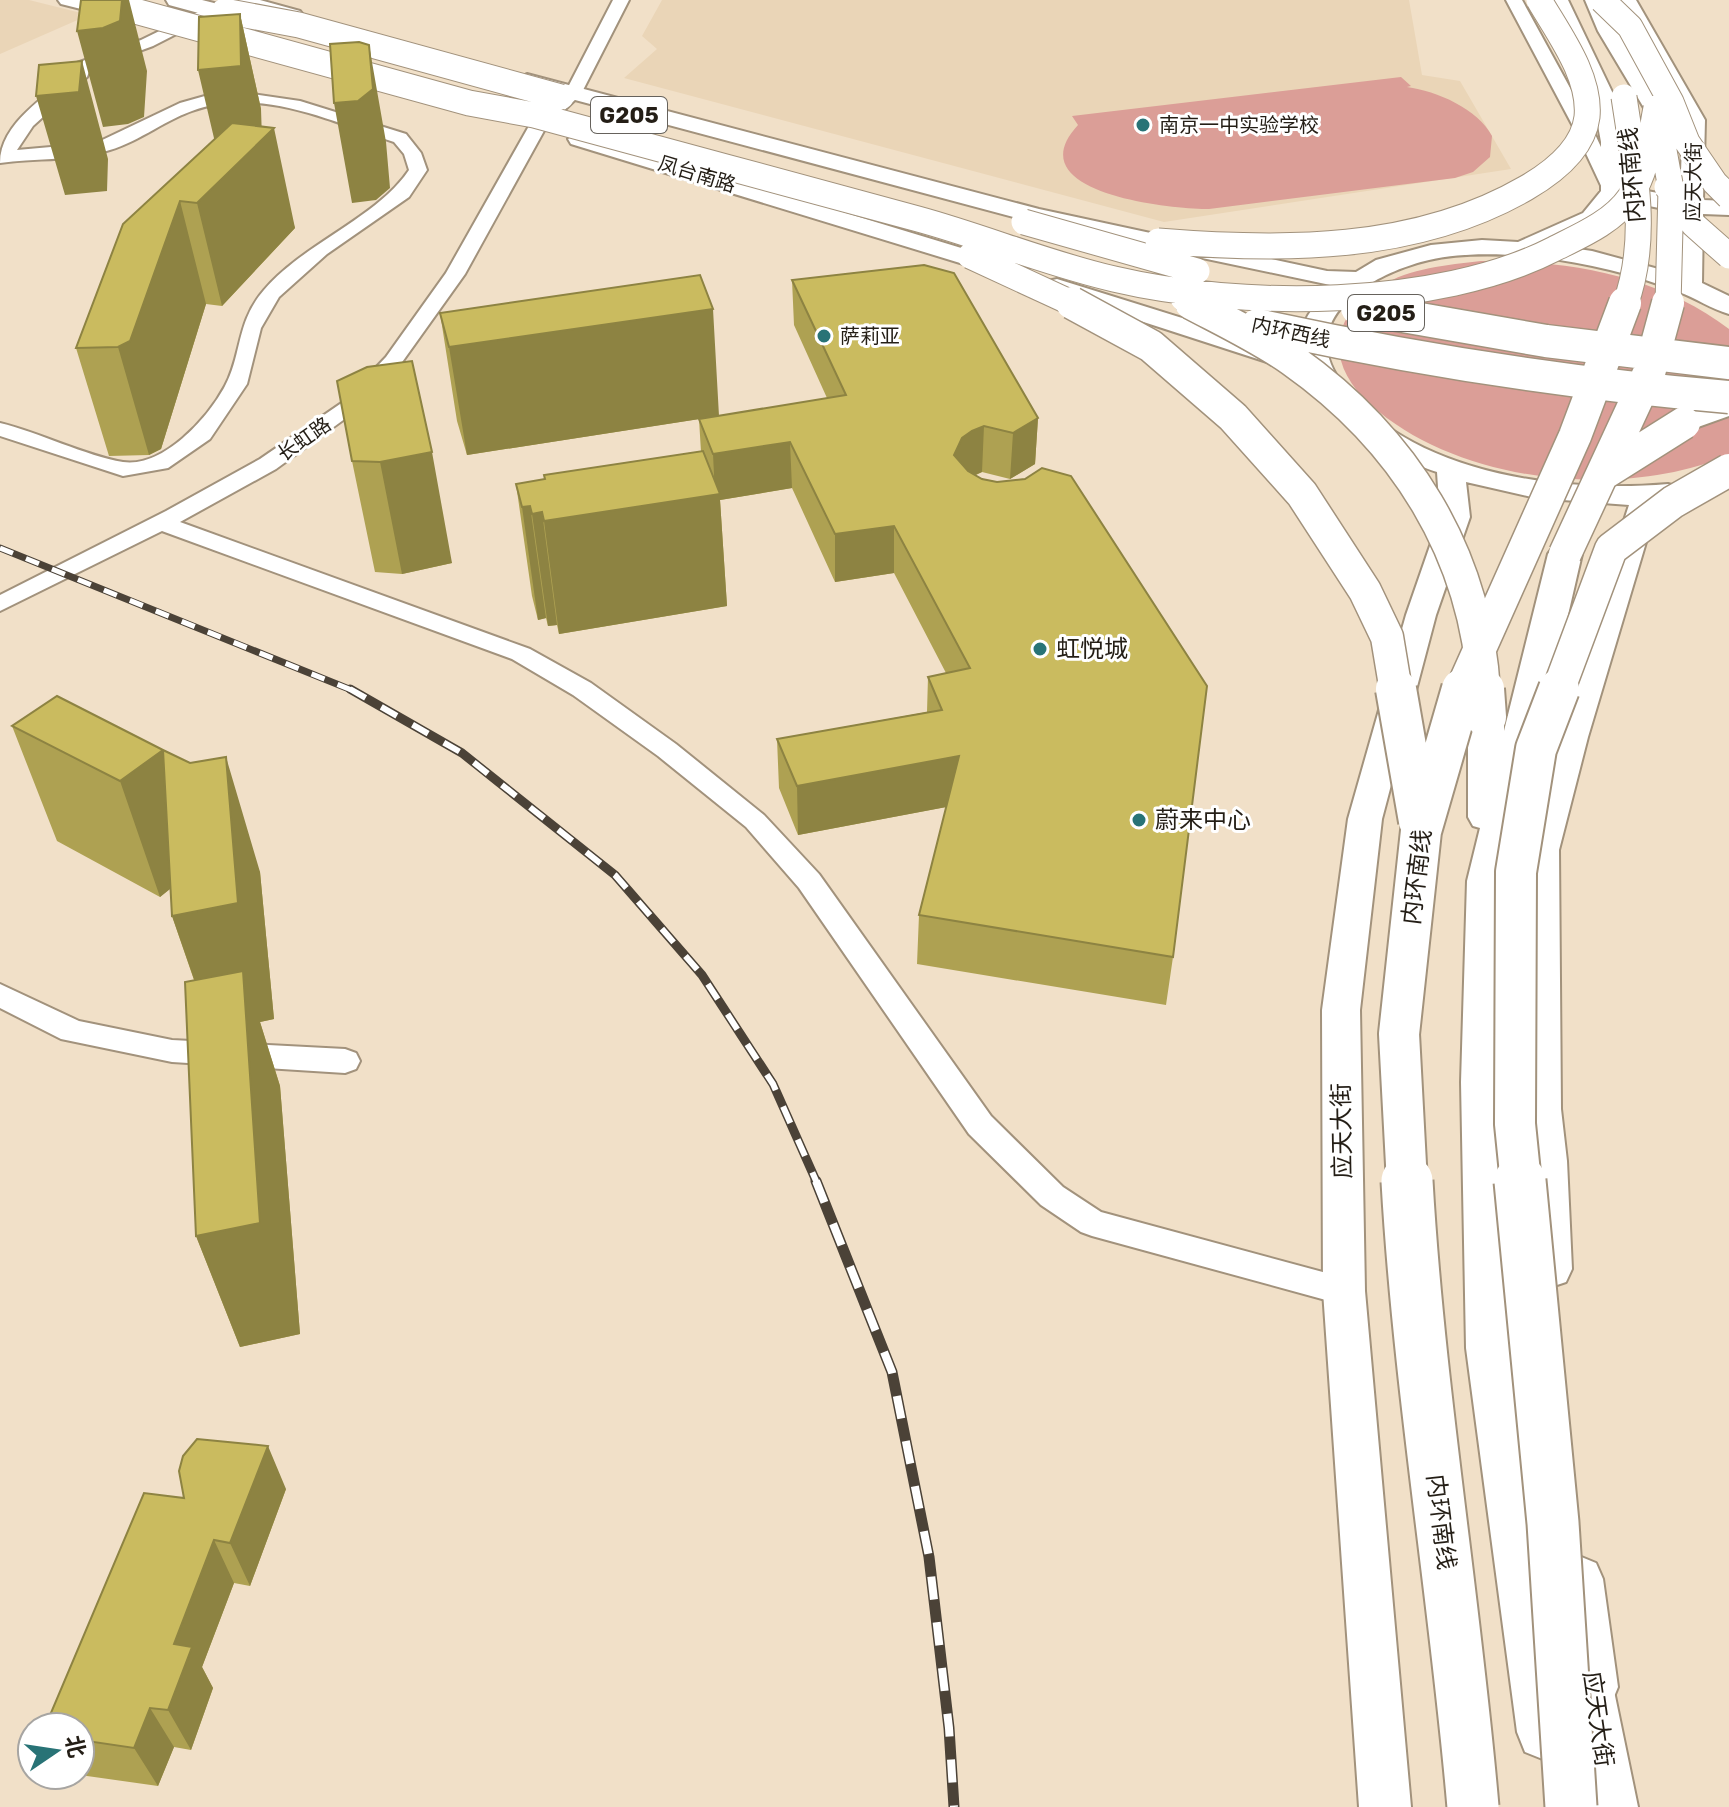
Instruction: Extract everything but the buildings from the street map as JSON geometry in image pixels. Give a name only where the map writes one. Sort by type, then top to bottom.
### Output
[{"type":"highway","points":[[95,0],[469,103],[534,115],[996,240],[1129,282],[1268,298],[1418,289],[1501,272],[1543,257],[1597,226],[1631,196],[1656,108]]},
{"type":"highway","name":"凤台南路","points":[[177,0],[299,25],[1051,229]]},
{"type":"highway","points":[[1051,229],[1205,246],[1356,241],[1420,231],[1473,214],[1521,193],[1552,171],[1579,144],[1588,115],[1585,90],[1539,0]]},
{"type":"highway","name":"内环南线","points":[[1473,1807],[1465,1716],[1414,1299],[1399,1049],[1421,831],[1464,682],[1580,423],[1628,296],[1636,261],[1638,192],[1624,97],[1567,0]]},
{"type":"highway","points":[[1599,0],[1630,27],[1671,102],[1687,142],[1715,183],[1729,197]]},
{"type":"highway","name":"内环南线","points":[[1556,1807],[1490,1348],[1483,1082],[1487,881],[1565,554],[1649,373],[1668,308],[1671,189],[1656,108],[1609,31],[1599,0]]},
{"type":"highway","points":[[206,8],[277,34],[1007,235],[1157,284],[1290,358],[1342,398],[1384,442],[1416,481],[1447,536],[1482,648],[1487,881]]},
{"type":"highway","points":[[1624,97],[1645,130],[1656,167],[1681,211],[1711,243],[1729,256]]},
{"type":"highway","points":[[469,103],[526,126],[909,233],[1041,287],[1151,346],[1233,417],[1265,451],[1302,494],[1339,548],[1387,637],[1421,831]]},
{"type":"highway","name":"内环西线","points":[[1051,229],[1209,275],[1316,300],[1546,341],[1729,363]]},
{"type":"highway","name":"内环西线","points":[[909,233],[1192,310],[1387,353],[1521,375],[1729,397]]},
{"type":"highway","points":[[1522,552],[1563,501],[1684,423],[1729,405]]},
{"type":"highway","points":[[1571,1807],[1553,1523],[1515,1124],[1516,872],[1536,749],[1611,549],[1673,502],[1729,470]]},
{"type":"highway","points":[[1553,1523],[1610,1807]]},
{"type":"main road","name":"凤台南路","points":[[68,0],[538,126],[1319,369]]},
{"type":"main road","name":"凤台南路","points":[[236,0],[1036,216],[1327,278],[1357,279]]},
{"type":"main road","points":[[1522,248],[1591,218],[1613,192],[1612,142],[1604,98],[1558,0]]},
{"type":"main road","name":"应天大街","points":[[1626,0],[1694,120],[1689,286]]},
{"type":"main road","points":[[1613,192],[1693,207],[1729,208]]},
{"type":"main road","points":[[1729,306],[1689,286],[1608,260],[1522,248],[1474,249],[1429,254],[1390,265],[1357,279],[1327,305],[1314,335],[1319,369],[1345,405],[1389,439],[1451,468],[1527,488],[1581,495],[1646,496],[1715,485],[1729,479]]},
{"type":"main road","name":"应天大街","points":[[1385,1807],[1344,1291],[1341,1010],[1365,819],[1421,615],[1455,517],[1451,468]]},
{"type":"main road","name":"应天大街","points":[[1610,1807],[1557,1398],[1547,1161],[1541,1109],[1541,850],[1571,737],[1646,496]]},
{"type":"street","points":[[3,158],[18,134],[81,74],[83,66],[178,28],[236,0]]},
{"type":"street","points":[[576,50],[605,0]]},
{"type":"street","points":[[562,86],[621,0]]},
{"type":"street","points":[[1514,0],[1584,130],[1613,192]]},
{"type":"street","name":"长虹路","points":[[0,604],[161,523],[268,464],[350,406],[393,361],[455,274],[562,86]]},
{"type":"street","points":[[0,429],[123,469],[160,463],[202,434],[237,384],[251,328],[271,294],[320,250],[403,193],[418,170],[412,153],[400,138],[270,99],[244,96],[209,99],[183,108],[122,141],[96,149],[3,158]]},
{"type":"street","points":[[161,523],[508,649],[582,689],[667,750],[755,821],[809,881],[980,1125],[1052,1196],[1092,1223],[1344,1291]]},
{"type":"street","points":[[0,995],[72,1031],[172,1051],[345,1061]]},
{"type":"shaded area","points":[[0,0],[29,0],[89,15],[0,54]]},
{"type":"shaded area","name":"南京一中实验学校","points":[[662,0],[1409,0],[1422,75],[1460,81],[1511,169],[1164,222],[624,78],[657,49],[642,36]]},
{"type":"shaded area","points":[[1401,77],[1411,86],[1407,87],[1456,103],[1486,126],[1492,136],[1490,157],[1473,172],[1455,178],[1209,209],[1163,205],[1105,192],[1081,181],[1066,167],[1064,148],[1078,125],[1072,116]]},
{"type":"shaded area","points":[[1481,261],[1546,264],[1611,274],[1673,295],[1729,329],[1729,455],[1687,469],[1641,477],[1592,480],[1543,476],[1495,467],[1449,452],[1407,432],[1371,405],[1356,390],[1340,358],[1339,342],[1351,312],[1381,286],[1404,275],[1429,268]]},
{"type":"railway","points":[[0,548],[352,690]]},
{"type":"railway","points":[[352,690],[462,753],[615,875],[702,975],[773,1084],[817,1183]]},
{"type":"railway","points":[[816,1181],[892,1372],[929,1557],[949,1728],[954,1807]]},
{"type":"place","name":"南京一中实验学校","points":[[1143,125]]},
{"type":"place","name":"萨莉亚","points":[[824,336]]},
{"type":"place","name":"虹悦城","points":[[1040,649]]},
{"type":"place","name":"蔚来中心","points":[[1139,820]]}]
